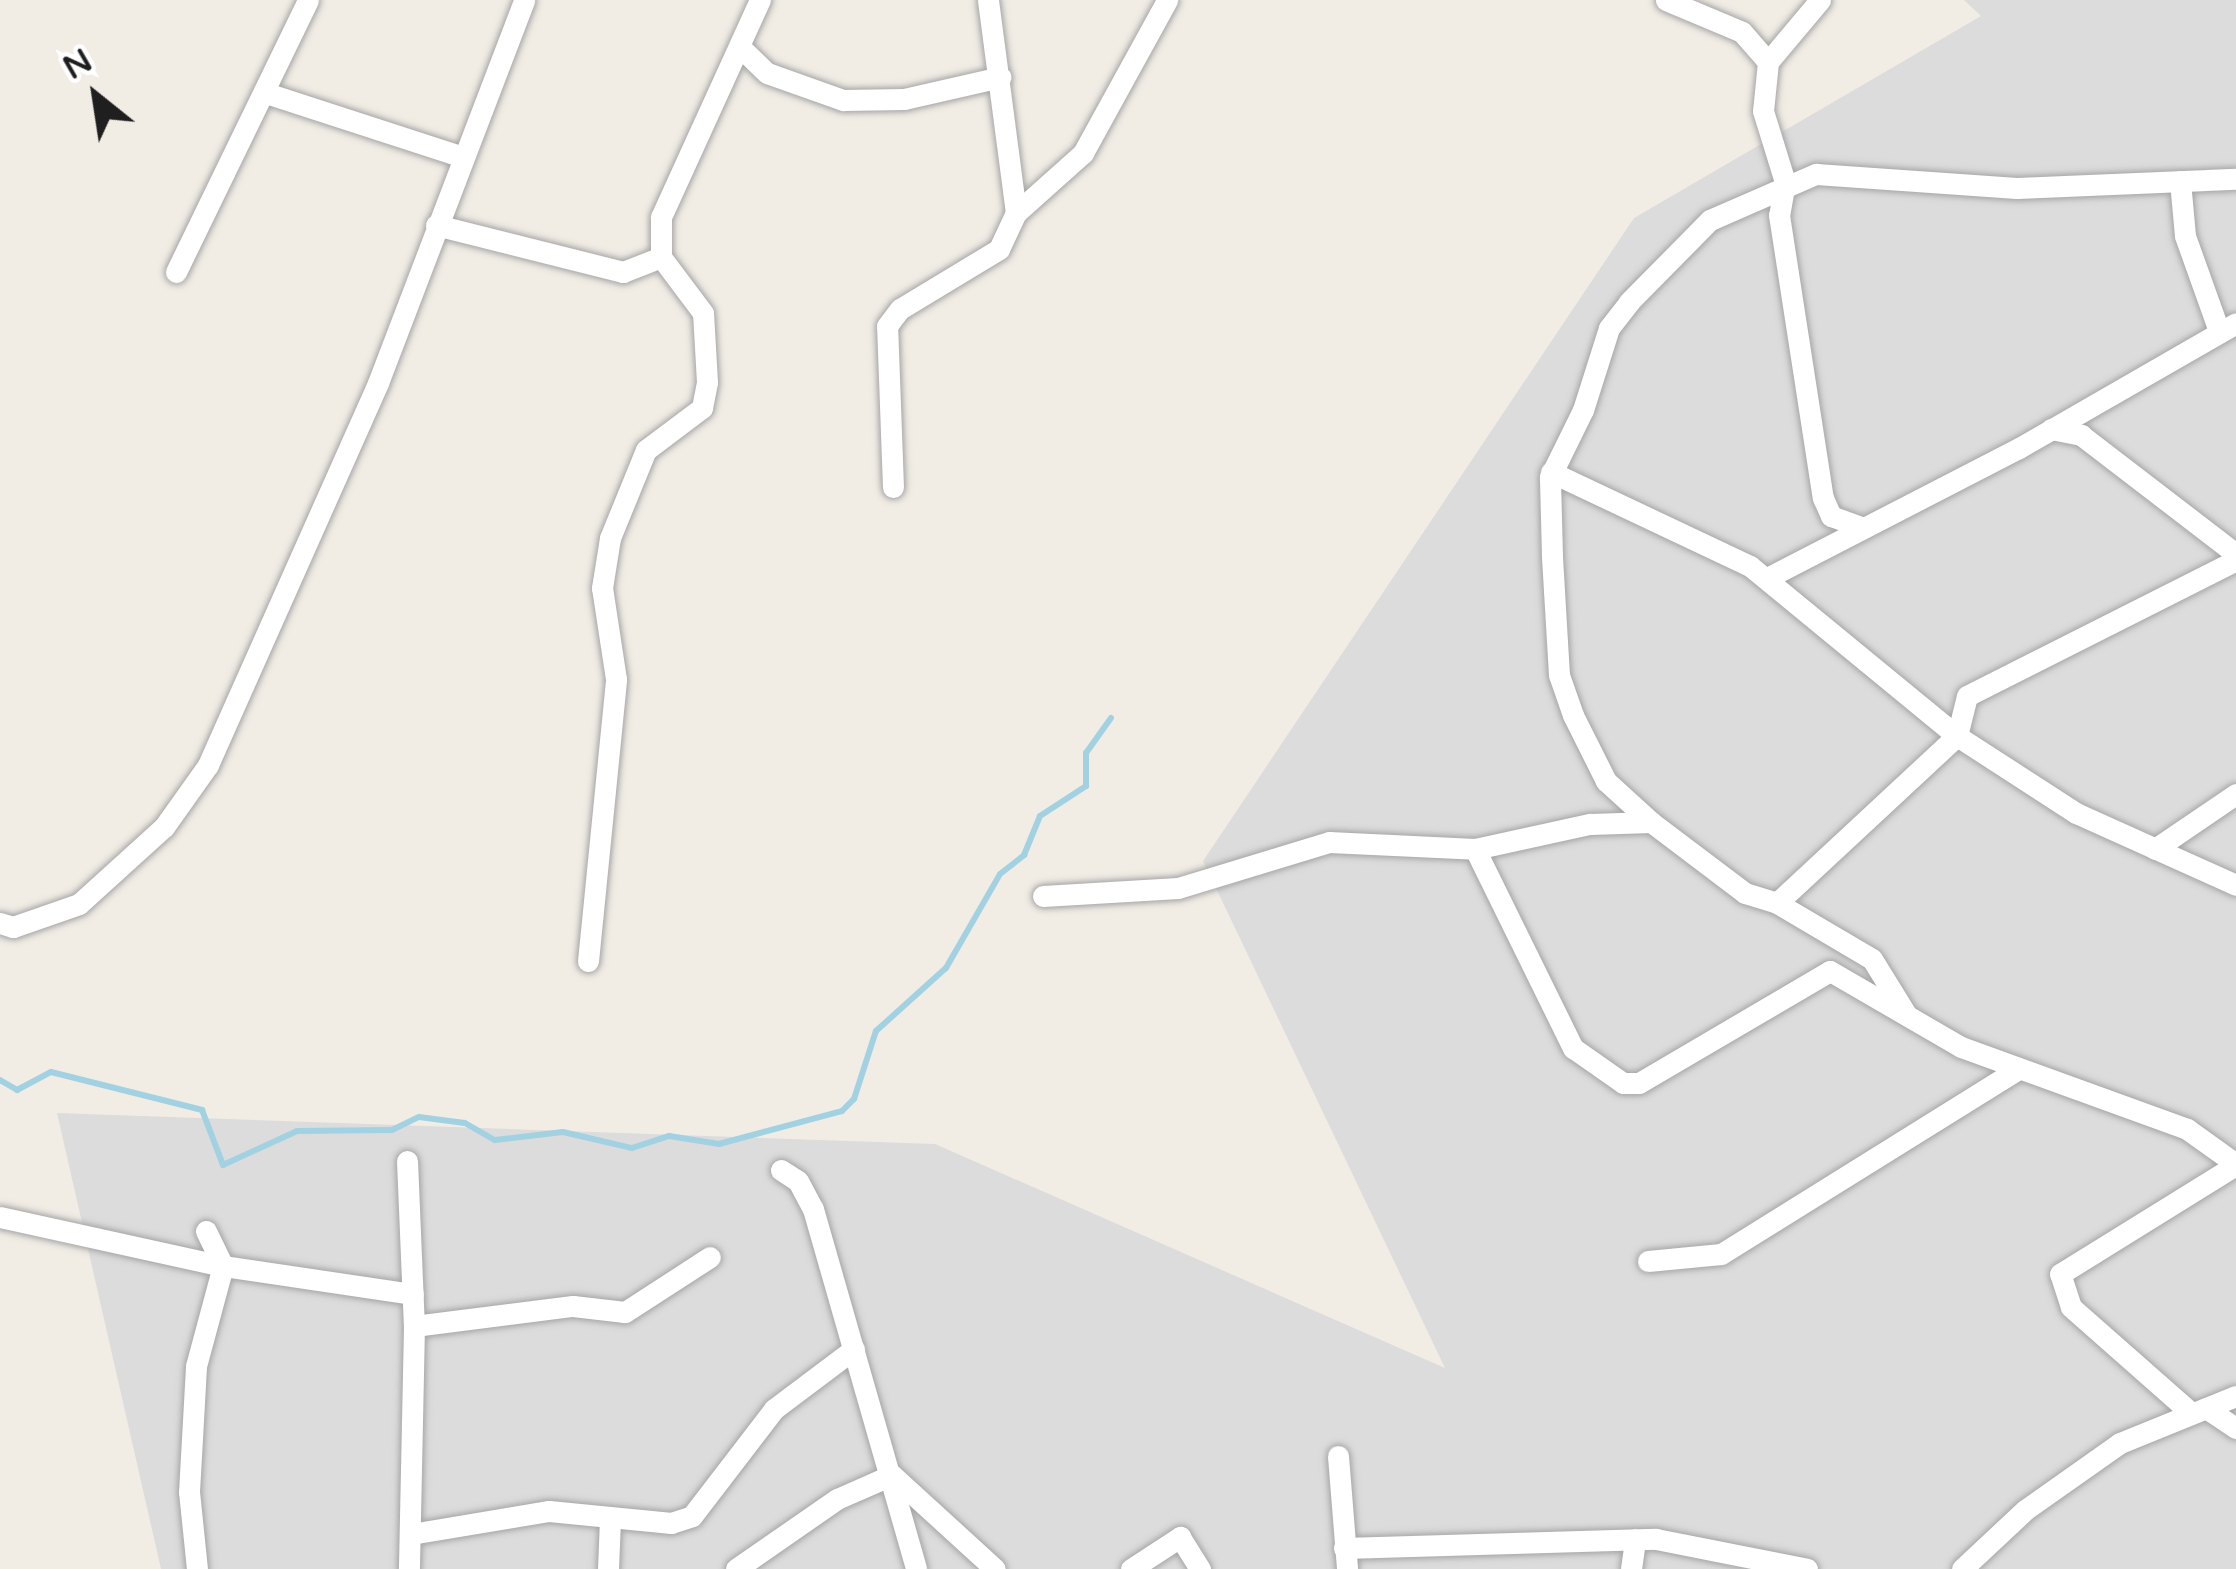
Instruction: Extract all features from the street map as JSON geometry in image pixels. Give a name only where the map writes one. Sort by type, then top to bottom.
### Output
[{"type":"street","points":[[176,272],[308,0]]},
{"type":"street","points":[[0,923],[13,927],[79,904],[164,827],[208,765],[378,383],[460,156],[524,0]]},
{"type":"street","points":[[588,961],[616,680],[602,589],[610,538],[646,450],[702,408],[707,382],[703,313],[661,257],[661,218],[760,0]]},
{"type":"street","points":[[988,0],[1016,213]]},
{"type":"street","points":[[892,487],[887,326],[900,309],[999,249],[1016,213],[1083,153],[1167,0]]},
{"type":"street","points":[[1666,0],[1742,32],[1768,62]]},
{"type":"street","points":[[1820,0],[1768,62],[1763,111],[1785,182],[1779,215],[1822,498],[1831,516],[1862,527]]},
{"type":"street","points":[[740,47],[767,73],[843,100],[904,100],[1001,77]]},
{"type":"street","points":[[266,93],[460,156]]},
{"type":"street","points":[[1906,1014],[1872,959],[1777,903],[1744,893],[1606,781],[1559,674],[1551,472],[1583,410],[1609,328],[1629,302],[1710,220],[1785,182],[1816,174],[2017,188],[2236,179]]},
{"type":"street","points":[[1767,578],[2051,429],[2228,327],[2185,236],[2180,181]]},
{"type":"street","points":[[436,225],[623,272],[661,257]]},
{"type":"street","points":[[1777,903],[1957,736],[1966,696],[2236,557],[2081,435],[2051,429]]},
{"type":"street","points":[[1551,472],[1767,578],[1957,736],[2076,813],[2236,885]]},
{"type":"street","points":[[2155,849],[2236,794]]},
{"type":"street","points":[[1043,896],[1178,888],[1329,842],[1475,849],[1590,824],[1652,822]]},
{"type":"street","points":[[1475,849],[1573,1048],[1623,1083],[1639,1083],[1830,971],[2017,1070],[2187,1130],[2236,1165],[2060,1274],[2072,1307],[2198,1410],[2236,1428]]},
{"type":"street","points":[[1648,1262],[1721,1254],[2017,1070]]},
{"type":"street","points":[[407,1161],[414,1326],[409,1569]]},
{"type":"street","points":[[782,1170],[798,1181],[813,1209],[892,1475],[914,1568]]},
{"type":"street","points":[[0,1216],[223,1266],[413,1294]]},
{"type":"street","points":[[197,1569],[189,1492],[196,1366],[223,1266],[206,1231]]},
{"type":"street","points":[[414,1326],[573,1306],[625,1312],[710,1257]]},
{"type":"street","points":[[411,1534],[549,1511],[610,1519],[692,1516],[774,1409],[854,1349]]},
{"type":"street","points":[[1962,1569],[2025,1510],[2120,1443],[2236,1396]]},
{"type":"street","points":[[1338,1456],[1346,1558],[1635,1539],[1807,1569]]},
{"type":"street","points":[[736,1569],[837,1499],[892,1475]]},
{"type":"street","points":[[892,1475],[994,1569]]},
{"type":"street","points":[[608,1569],[610,1519]]},
{"type":"street","points":[[1131,1569],[1180,1537],[1200,1569]]},
{"type":"street","points":[[1631,1569],[1635,1539]]},
{"type":"shaded area","points":[[1964,0],[2236,0],[2236,1569],[161,1569],[57,1113],[935,1144],[1445,1368],[1203,861],[1634,218],[1981,16]]},
{"type":"waterway","points":[[0,1080],[17,1090],[51,1072],[202,1110],[223,1165],[297,1131],[392,1130],[419,1117],[465,1123],[495,1140],[563,1132],[632,1148],[669,1136],[719,1144],[842,1111],[854,1099],[876,1031],[946,968],[1000,874],[1024,855],[1040,816],[1086,786],[1086,753],[1111,718]]}]
